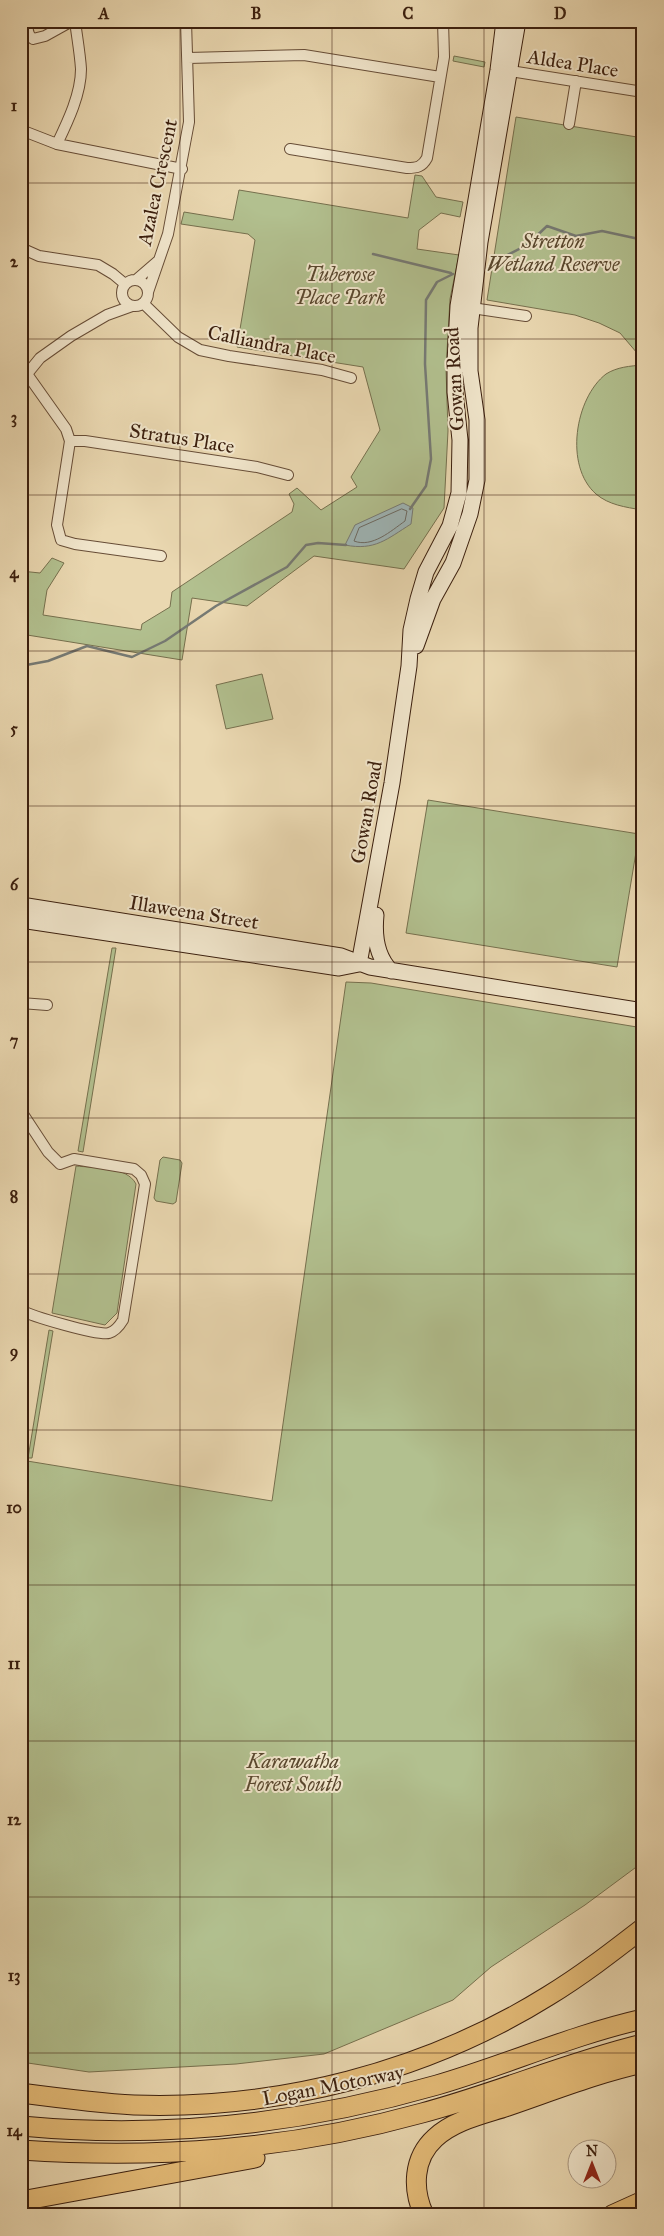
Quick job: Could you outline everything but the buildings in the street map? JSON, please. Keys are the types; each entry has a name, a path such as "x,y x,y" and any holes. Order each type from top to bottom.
{"highway":[{"path":"21,2093 108,2103 180,2105 233,2102 275,2096 348,2080 416,2060 472,2037 515,2015 547,1997 603,1959 643,1928"},
{"name":"Logan Motorway","path":"21,2126 84,2131 150,2131 220,2127 311,2115 376,2102 439,2084 643,2019"},
{"path":"21,2150 88,2154 150,2154 235,2149 336,2134 422,2113 576,2062 643,2044"},
{"path":"424,2215 416,2189 416,2175 427,2148 445,2130 586,2079 643,2063"},
{"path":"21,2201 279,2154 291,2141"},
{"path":"612,2215 643,2202"}],"main road":[{"name":"Gowan Road","path":"409,666 433,599 453,563 470,514 477,480 477,420 469,342 480,242 504,70 504,21"},
{"name":"Gowan Road","path":"359,964 392,783 409,666 411,630 426,572 450,526 459,493 460,440 454,362 458,306 504,70 518,21"},
{"path":"376,874 378,905 376,935 382,958 391,971"},
{"name":"Illaweena Street","path":"21,905 126,929 339,968 359,964 391,971 643,1011"},
{"name":"Illaweena Street","path":"21,920 126,929"}],"street":[{"path":"30,21 27,30 29,36 33,39 45,36 74,21 81,69 80,80 73,107 57,144"},
{"name":"Azalea Crescent","path":"148,292 168,234 182,169 189,122 186,21"},
{"path":"290,149 417,168 424,164 427,158 444,57 443,21"},
{"path":"188,58 304,55 440,77"},
{"name":"Aldea Place","path":"504,70 643,92"},
{"path":"570,124 576,81"},
{"path":"21,130 57,144 182,169"},
{"path":"21,248 39,256 98,266 113,274 125,284"},
{"name":"Azalea Crescent","path":"136,280 158,260"},
{"path":"125,284 136,280 145,286 148,292 143,303 106,315 40,358 24,374 66,429 70,441 57,525 61,540 75,544 161,556"},
{"path":"106,315 122,295 125,284"},
{"path":"122,295 125,302 132,306"},
{"name":"Calliandra Place","path":"143,303 178,337 200,350 322,370 351,378"},
{"path":"472,308 526,316"},
{"name":"Stratus Place","path":"70,441 85,441 257,467 288,475"},
{"path":"21,1003 48,1004"},
{"path":"21,1111 48,1152 60,1164 74,1159 134,1169 141,1175 145,1184 123,1320 118,1328 108,1334 74,1328 21,1310"}],"green space":[{"path":"454,56 485,62 484,67 453,61"},
{"name":"Stretton Wetland Reserve","path":"516,117 643,138 643,360 620,333 599,323 575,315 487,300"},
{"name":"Tuberose Place Park","path":"415,175 422,176 436,197 463,202 460,217 441,213 419,230 417,249 459,255 450,299 446,369 448,431 444,508 404,569 314,556 247,606 192,598 182,660 21,634 21,571 40,573 52,558 64,563 47,590 43,615 141,630 142,624 170,607 172,592 292,512 294,504 289,494 297,488 321,510 357,487 351,477 380,430 363,367 237,347 255,240 248,234 181,224 184,212 233,220 239,190 408,218"},
{"path":"643,365 642,510 623,507 601,498 586,482 580,467 577,450 577,432 587,399 595,385 606,374 615,370 628,366"},
{"path":"262,674 273,719 226,729 216,685"},
{"path":"428,800 639,834 617,967 406,933"},
{"path":"112,948 116,948 83,1152 78,1151"},
{"name":"Karawatha Forest South","path":"346,982 371,983 643,1028 643,1862 585,1905 491,1967 453,2000 324,2054 236,2064 89,2072 21,2062 21,1460 272,1501"},
{"path":"163,1157 180,1160 182,1163 176,1202 173,1204 156,1201 154,1198 160,1160"},
{"path":"76,1166 118,1171 132,1178 136,1184 117,1313 105,1325 52,1313"},
{"path":"49,1330 53,1331 32,1458 28,1458"}],"water":[{"path":"403,503 413,508 411,524 387,539 373,545 345,545 355,525"}],"waterway":[{"path":"490,264 527,245 547,226 576,236 602,231 639,239 643,238"},
{"path":"373,254 451,273"},
{"path":"410,509 426,486 431,459 425,364 426,300 437,282 453,274"},
{"path":"21,666 48,661 87,646 132,657 165,641 216,606 287,567 306,545 318,543 346,545"}]}
